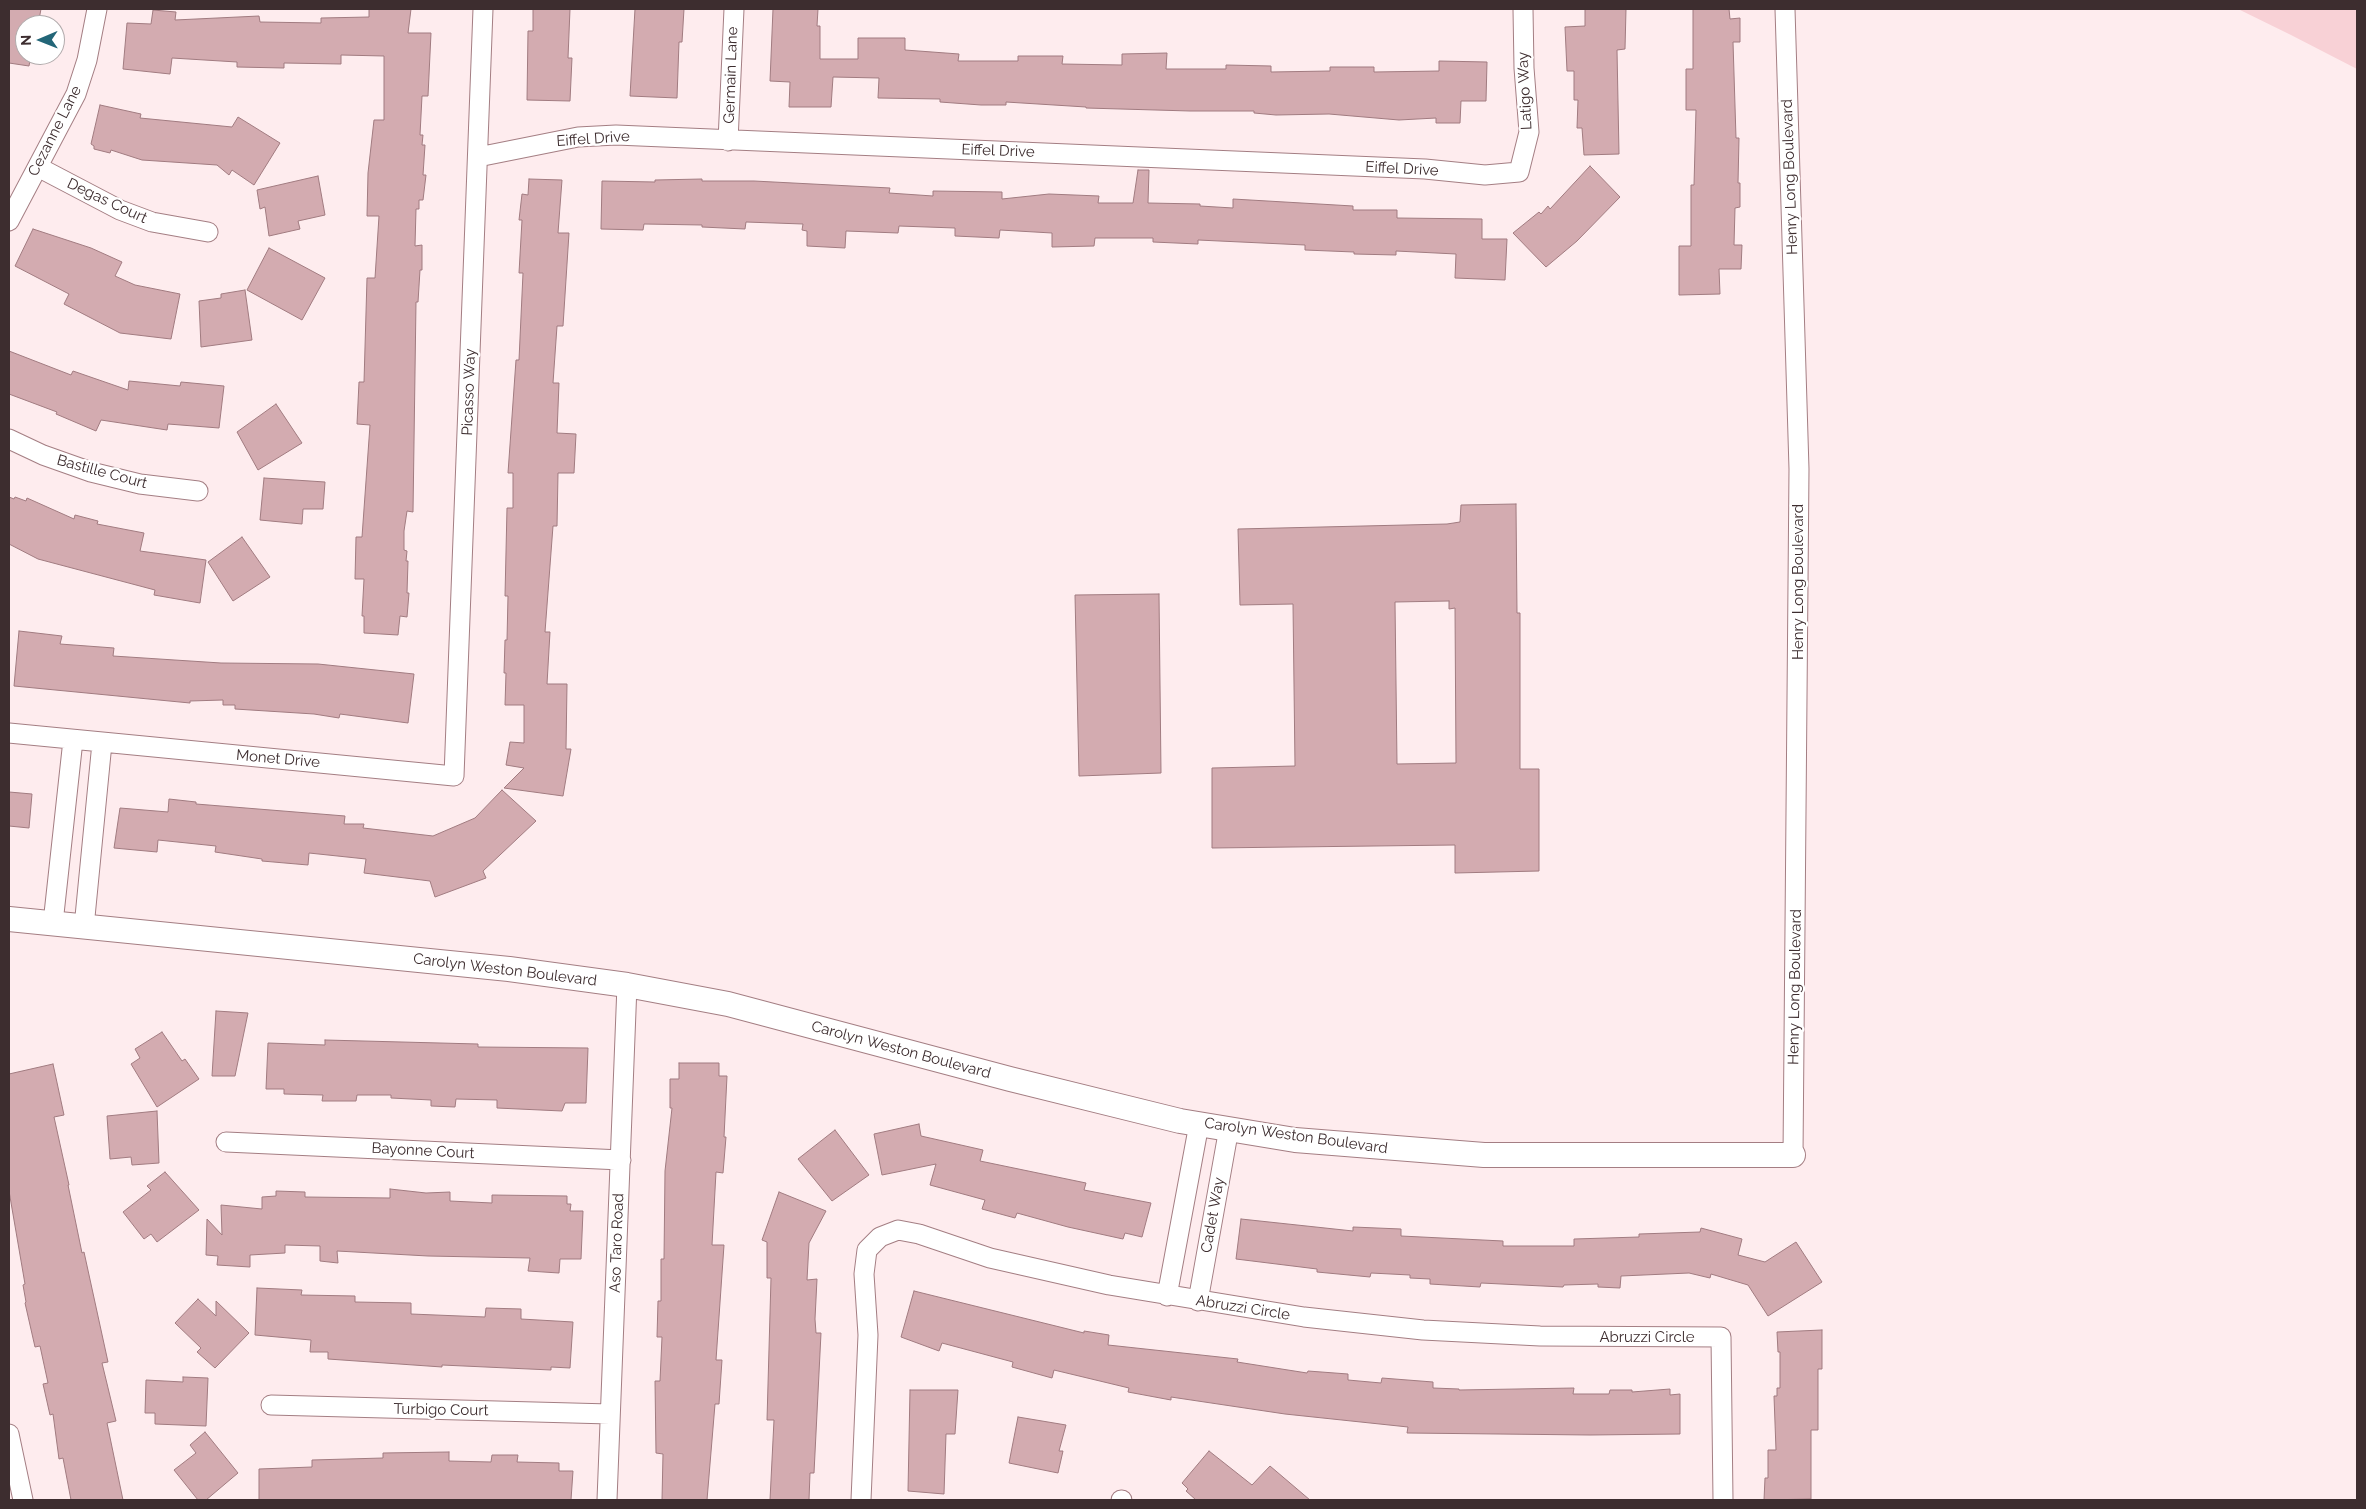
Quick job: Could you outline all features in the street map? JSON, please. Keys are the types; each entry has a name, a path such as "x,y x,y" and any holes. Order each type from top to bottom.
{"street":[{"name":"Cezanne Lane","path":"9,221 76,94 87,60 97,9"},
{"name":"Picasso Way","path":"454,776 483,9"},
{"name":"Germain Lane","path":"728,141 734,9"},
{"name":"Latigo Way","path":"1519,172 1529,132 1524,68 1523,9"},
{"name":"Henry Long Boulevard","path":"1785,9 1799,469 1793,1154"},
{"name":"Eiffel Drive","path":"478,157 578,137 607,136 1426,169 1485,175 1519,172"},
{"name":"Degas Court","path":"38,167 120,210 152,222 208,232"},
{"name":"Bastille Court","path":"9,439 43,455 91,472 140,484 198,491"},
{"name":"Monet Drive","path":"9,733 454,776"},
{"path":"53,923 72,740"},
{"path":"84,927 102,743"},
{"name":"Carolyn Weston Boulevard","path":"9,919 509,969 627,985 728,1004 1010,1079 1199,1124 1295,1140 1484,1155 1793,1154"},
{"name":"Aso Taro Road","path":"607,1500 627,985"},
{"name":"Cadet Way","path":"1168,1296 1199,1124"},
{"name":"Cadet Way","path":"1198,1301 1228,1128"},
{"name":"Bayonne Court","path":"226,1142 621,1160"},
{"name":"Abruzzi Circle","path":"861,1500 868,1335 864,1274 867,1250 880,1237 898,1230 919,1234 990,1258 1109,1285 1304,1317 1423,1330 1540,1336 1721,1337 1723,1500"},
{"name":"Turbigo Court","path":"271,1405 610,1414"},
{"path":"9,1434 23,1500"}],"shaded area":[{"path":"2238,9 2357,9 2357,69 2291,35"}],"building":[{"path":"9,9 41,9 40,15 15,15 15,64 9,63"},
{"path":"369,9 411,9 408,33 431,33 428,96 422,96 420,135 423,135 422,145 425,145 423,175 426,175 423,200 419,200 419,209 416,209 415,246 422,245 422,270 420,270 418,302 416,302 413,512 407,511 404,531 404,550 407,551 406,561 408,561 407,593 409,593 407,617 400,616 398,635 364,633 364,616 362,616 364,579 355,579 356,537 362,537 370,425 357,424 359,382 364,382 367,278 375,278 379,216 367,216 368,173 374,120 384,120 384,56 341,55 341,64 284,63 284,68 237,67 237,62 172,58 170,74 123,69 127,23 151,24 153,10 176,12 175,20 259,16 260,22 321,23 321,18 369,17"},
{"path":"533,9 570,9 568,58 572,58 570,101 527,100 528,31 533,31"},
{"path":"635,9 684,9 682,42 679,42 677,98 630,96"},
{"path":"773,9 818,9 817,26 820,26 820,59 858,59 858,38 905,38 905,50 959,54 958,61 1018,61 1018,56 1063,56 1062,64 1122,65 1122,54 1167,53 1166,69 1226,69 1226,65 1271,66 1271,72 1330,71 1330,67 1374,67 1374,72 1439,71 1439,61 1487,62 1486,101 1461,101 1460,123 1436,123 1436,118 1399,120 1329,114 1276,115 1254,113 1254,111 1086,108 1006,102 1006,105 981,105 940,102 940,99 878,98 879,78 833,77 831,107 789,107 790,82 770,81"},
{"path":"1585,9 1626,9 1625,49 1617,50 1619,154 1584,155 1582,128 1577,128 1578,100 1574,100 1574,71 1567,71 1565,27 1585,26"},
{"path":"1693,9 1729,9 1730,19 1740,18 1740,42 1733,42 1736,138 1739,138 1738,183 1740,183 1740,207 1735,208 1734,245 1742,245 1741,269 1719,269 1720,294 1679,295 1679,246 1691,246 1691,185 1694,185 1696,110 1686,110 1686,69 1693,69"},
{"path":"100,105 141,114 140,118 232,127 238,117 280,143 254,185 232,170 229,175 217,165 142,160 111,150 110,153 94,149 94,146 91,144"},
{"path":"1590,166 1620,197 1577,241 1546,267 1513,233 1539,212 1541,214 1548,206 1550,209"},
{"path":"1138,170 1149,170 1148,203 1200,204 1200,206 1233,208 1233,199 1353,206 1353,210 1397,210 1397,218 1482,219 1482,239 1507,239 1505,280 1455,278 1456,254 1396,251 1396,255 1354,254 1354,252 1305,250 1305,245 1198,240 1198,244 1153,242 1153,238 1095,238 1094,246 1052,247 1052,233 1000,230 999,238 955,236 955,228 899,226 898,233 846,231 845,248 807,246 807,231 802,230 803,224 746,222 745,229 702,227 702,225 644,224 643,230 601,229 602,181 655,182 655,180 702,179 702,181 754,181 890,188 889,193 933,196 933,191 1002,192 1002,199 1049,194 1099,196 1098,203 1133,203"},
{"path":"318,176 325,215 298,221 300,229 269,236 265,207 260,209 257,190"},
{"path":"529,179 562,180 558,233 569,233 563,326 557,326 553,383 559,383 557,433 576,434 574,473 558,473 557,526 553,526 545,632 550,632 547,684 567,684 566,749 571,749 563,796 504,788 524,768 506,765 510,742 524,743 524,705 505,705 506,673 504,673 508,596 505,596 507,508 513,508 513,473 508,473 516,360 519,360 523,273 519,273 522,220 519,220 522,194 528,195"},
{"path":"33,229 91,248 122,262 115,276 135,285 180,294 171,339 120,333 64,304 69,294 15,266"},
{"path":"269,248 325,278 302,320 247,290"},
{"path":"245,290 252,340 201,347 199,301 221,298 221,294"},
{"path":"9,351 71,375 73,371 128,390 129,381 180,386 181,382 224,386 219,428 168,424 167,430 101,420 96,431 56,414 57,412 9,394"},
{"path":"276,404 302,443 258,470 237,432"},
{"path":"264,478 325,482 323,509 303,509 302,524 260,520"},
{"path":"9,497 26,501 27,498 74,519 75,515 98,521 97,524 144,533 140,551 206,560 200,603 154,595 155,590 38,559 9,544"},
{"path":"1516,504 1517,613 1520,613 1520,769 1539,769 1539,871 1455,873 1455,845 1212,848 1212,768 1295,766 1293,604 1240,605 1238,529 1447,524 1460,522 1461,505","holes":["1449,601 1449,609 1455,608 1456,763 1397,764 1395,602"]},
{"path":"242,537 270,577 233,601 208,562"},
{"path":"1159,594 1161,773 1079,776 1075,595"},
{"path":"19,631 62,636 60,644 114,648 113,656 221,663 318,664 414,674 408,723 340,714 339,718 314,714 235,709 235,705 223,705 223,700 190,701 190,703 14,686"},
{"path":"502,790 536,821 483,871 486,878 435,897 430,881 364,873 366,859 309,853 308,865 262,861 262,859 215,852 216,846 158,840 157,852 114,848 120,808 168,812 169,799 196,802 196,804 345,816 344,824 364,824 363,828 433,836 475,818"},
{"path":"9,792 32,794 29,828 9,826"},
{"path":"216,1011 248,1013 235,1076 212,1076"},
{"path":"162,1032 182,1061 185,1059 199,1079 157,1107 131,1064 140,1058 135,1049"},
{"path":"325,1040 478,1044 478,1047 588,1048 586,1103 565,1103 562,1111 497,1108 497,1100 456,1099 455,1107 431,1106 431,1100 391,1098 391,1095 357,1095 356,1101 322,1101 323,1095 284,1094 284,1089 266,1089 268,1043 325,1045"},
{"path":"679,1063 719,1063 719,1076 727,1076 724,1137 726,1137 723,1173 716,1172 712,1245 724,1245 716,1360 722,1360 719,1404 715,1404 707,1500 662,1500 663,1454 656,1453 655,1381 660,1381 662,1337 657,1337 658,1301 661,1301 661,1259 664,1259 665,1171 672,1108 670,1108 670,1079 679,1079"},
{"path":"53,1064 64,1115 54,1117 82,1253 84,1252 108,1362 102,1363 116,1421 107,1423 123,1500 71,1500 63,1458 59,1459 53,1414 50,1415 43,1384 48,1383 40,1346 35,1347 25,1303 23,1285 25,1284 9,1191 9,1074"},
{"path":"157,1111 159,1163 132,1165 131,1157 110,1159 107,1116"},
{"path":"919,1124 921,1136 983,1150 980,1161 1086,1183 1084,1190 1151,1203 1142,1237 1125,1233 1123,1239 1017,1213 1015,1218 982,1209 985,1200 930,1185 936,1164 882,1175 874,1134"},
{"path":"835,1130 869,1175 832,1201 798,1159"},
{"path":"165,1172 199,1210 157,1242 151,1234 144,1239 123,1212 151,1190 147,1186"},
{"path":"390,1189 426,1193 450,1192 450,1201 492,1203 492,1195 567,1196 567,1204 571,1204 570,1211 583,1211 581,1259 560,1259 559,1273 528,1271 530,1258 428,1256 337,1251 338,1263 320,1261 320,1246 285,1245 285,1253 250,1255 250,1267 217,1265 218,1256 206,1255 207,1219 222,1235 221,1205 262,1209 262,1197 276,1196 276,1191 305,1192 305,1197 390,1198"},
{"path":"779,1192 826,1211 809,1243 807,1280 817,1279 816,1333 821,1333 814,1473 810,1473 809,1500 770,1500 774,1420 767,1420 771,1278 767,1278 767,1242 762,1240"},
{"path":"1241,1219 1353,1231 1353,1227 1401,1229 1401,1236 1503,1241 1503,1246 1574,1246 1574,1239 1639,1237 1639,1234 1700,1232 1701,1228 1742,1239 1738,1255 1765,1262 1796,1242 1822,1282 1768,1316 1748,1285 1711,1274 1710,1278 1689,1273 1621,1276 1620,1288 1598,1287 1598,1284 1564,1285 1563,1287 1481,1283 1480,1287 1430,1284 1430,1279 1410,1278 1410,1275 1371,1273 1370,1277 1317,1272 1317,1269 1236,1259"},
{"path":"257,1288 302,1290 301,1295 355,1296 355,1302 411,1303 411,1314 485,1317 486,1308 521,1309 521,1319 573,1322 570,1368 551,1367 551,1370 442,1365 442,1367 328,1359 328,1352 310,1352 311,1340 255,1335"},
{"path":"914,1291 1084,1333 1084,1331 1109,1335 1108,1345 1238,1359 1237,1362 1307,1373 1308,1371 1348,1374 1348,1380 1381,1383 1382,1378 1433,1382 1433,1388 1459,1390 1574,1388 1573,1394 1609,1394 1610,1390 1632,1390 1632,1392 1670,1389 1670,1395 1680,1394 1680,1434 1407,1433 1408,1427 1285,1414 1171,1397 1171,1400 1128,1392 1129,1388 1054,1370 1052,1378 1012,1367 1013,1362 942,1343 939,1351 901,1337"},
{"path":"198,1299 216,1316 216,1301 249,1333 215,1368 197,1352 201,1348 175,1323"},
{"path":"1822,1330 1822,1369 1818,1369 1818,1430 1811,1430 1811,1499 1764,1500 1765,1478 1768,1478 1768,1450 1776,1450 1774,1396 1777,1396 1777,1388 1780,1388 1780,1352 1778,1352 1777,1332"},
{"path":"183,1377 208,1378 206,1426 155,1424 155,1413 145,1413 146,1380 183,1382"},
{"path":"910,1390 958,1390 955,1434 946,1434 944,1494 908,1491"},
{"path":"1018,1417 1066,1425 1059,1451 1063,1451 1058,1473 1009,1463"},
{"path":"205,1432 238,1473 206,1500 198,1500 174,1470 196,1453 190,1445"},
{"path":"1209,1451 1252,1485 1270,1466 1310,1500 1196,1500 1186,1491 1188,1489 1182,1483"},
{"path":"449,1452 449,1461 491,1462 492,1455 518,1455 517,1462 559,1463 559,1471 573,1471 571,1500 259,1500 259,1469 312,1467 312,1460 383,1458 383,1453"}]}
